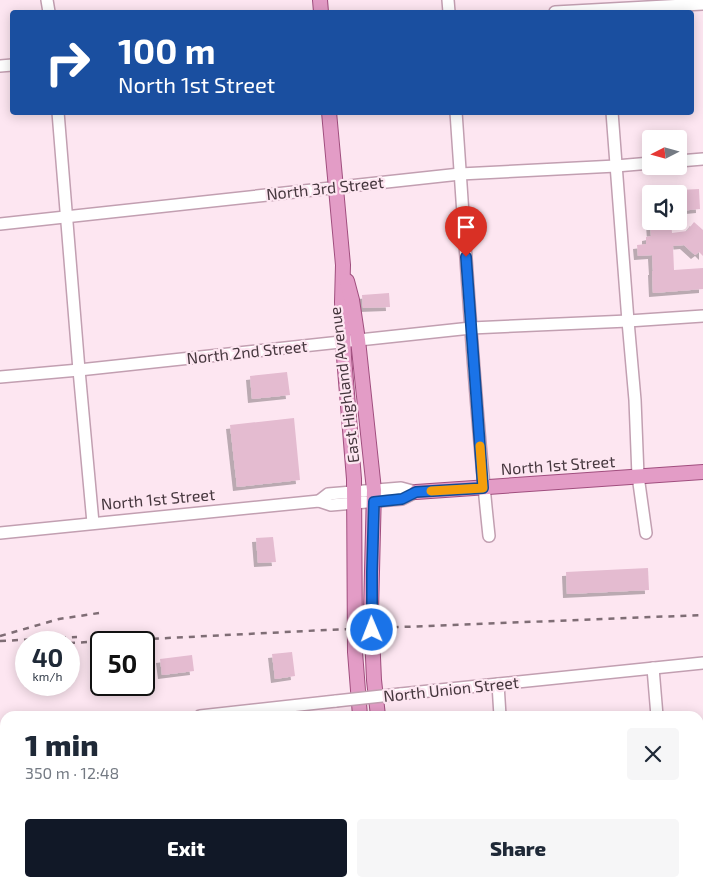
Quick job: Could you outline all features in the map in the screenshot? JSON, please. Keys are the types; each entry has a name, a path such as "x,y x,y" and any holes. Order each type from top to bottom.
{"main road":[{"name":"East Highland Avenue","path":"329,115 343,265 343,341 355,497 355,637 360,711"},
{"name":"East Highland Avenue","path":"343,265 352,300 358,340 374,496 371,612 377,711"},
{"name":"North 1st Street","path":"416,492 703,472"}],"street":[{"path":"575,10 604,7 703,4"},
{"path":"58,115 93,523"},
{"path":"456,115 470,328 488,536"},
{"path":"612,115 635,400 638,476 646,533"},
{"path":"688,160 703,159"},
{"name":"North 3rd Street","path":"0,224 460,174 642,164"},
{"name":"North 2nd Street","path":"0,377 470,328 703,316"},
{"name":"North 1st Street","path":"0,533 319,501 328,494 402,499 416,492"},
{"name":"North Union Street","path":"245,711 703,663"},
{"path":"653,668 656,711"},
{"path":"498,684 500,711"}],"building":[{"path":"699,189 700,209 687,210 687,190"},
{"path":"694,222 703,230 703,256 699,252 695,255 684,245 673,246 674,270 703,268 703,289 653,293 652,255 638,256 637,245 646,244 646,237 651,236 651,230 672,230 672,233 687,231"},
{"path":"389,293 390,307 363,308 362,295"},
{"path":"287,372 290,395 252,399 250,376"},
{"path":"294,418 300,480 237,487 230,425"},
{"path":"273,537 276,562 258,563 256,538"},
{"path":"648,568 649,590 567,594 566,572"},
{"path":"292,652 295,676 275,679 272,654"},
{"path":"192,655 194,671 162,675 160,659"}],"railway":[{"path":"0,636 59,619 99,613"},
{"path":"80,642 326,630 703,615"},
{"path":"0,641 15,640"}],"slow traffic":[{"path":"431,491 483,488 480,446"}],"route":[{"path":"372,630 374,502 402,499 416,492 483,488 466,257"}]}
